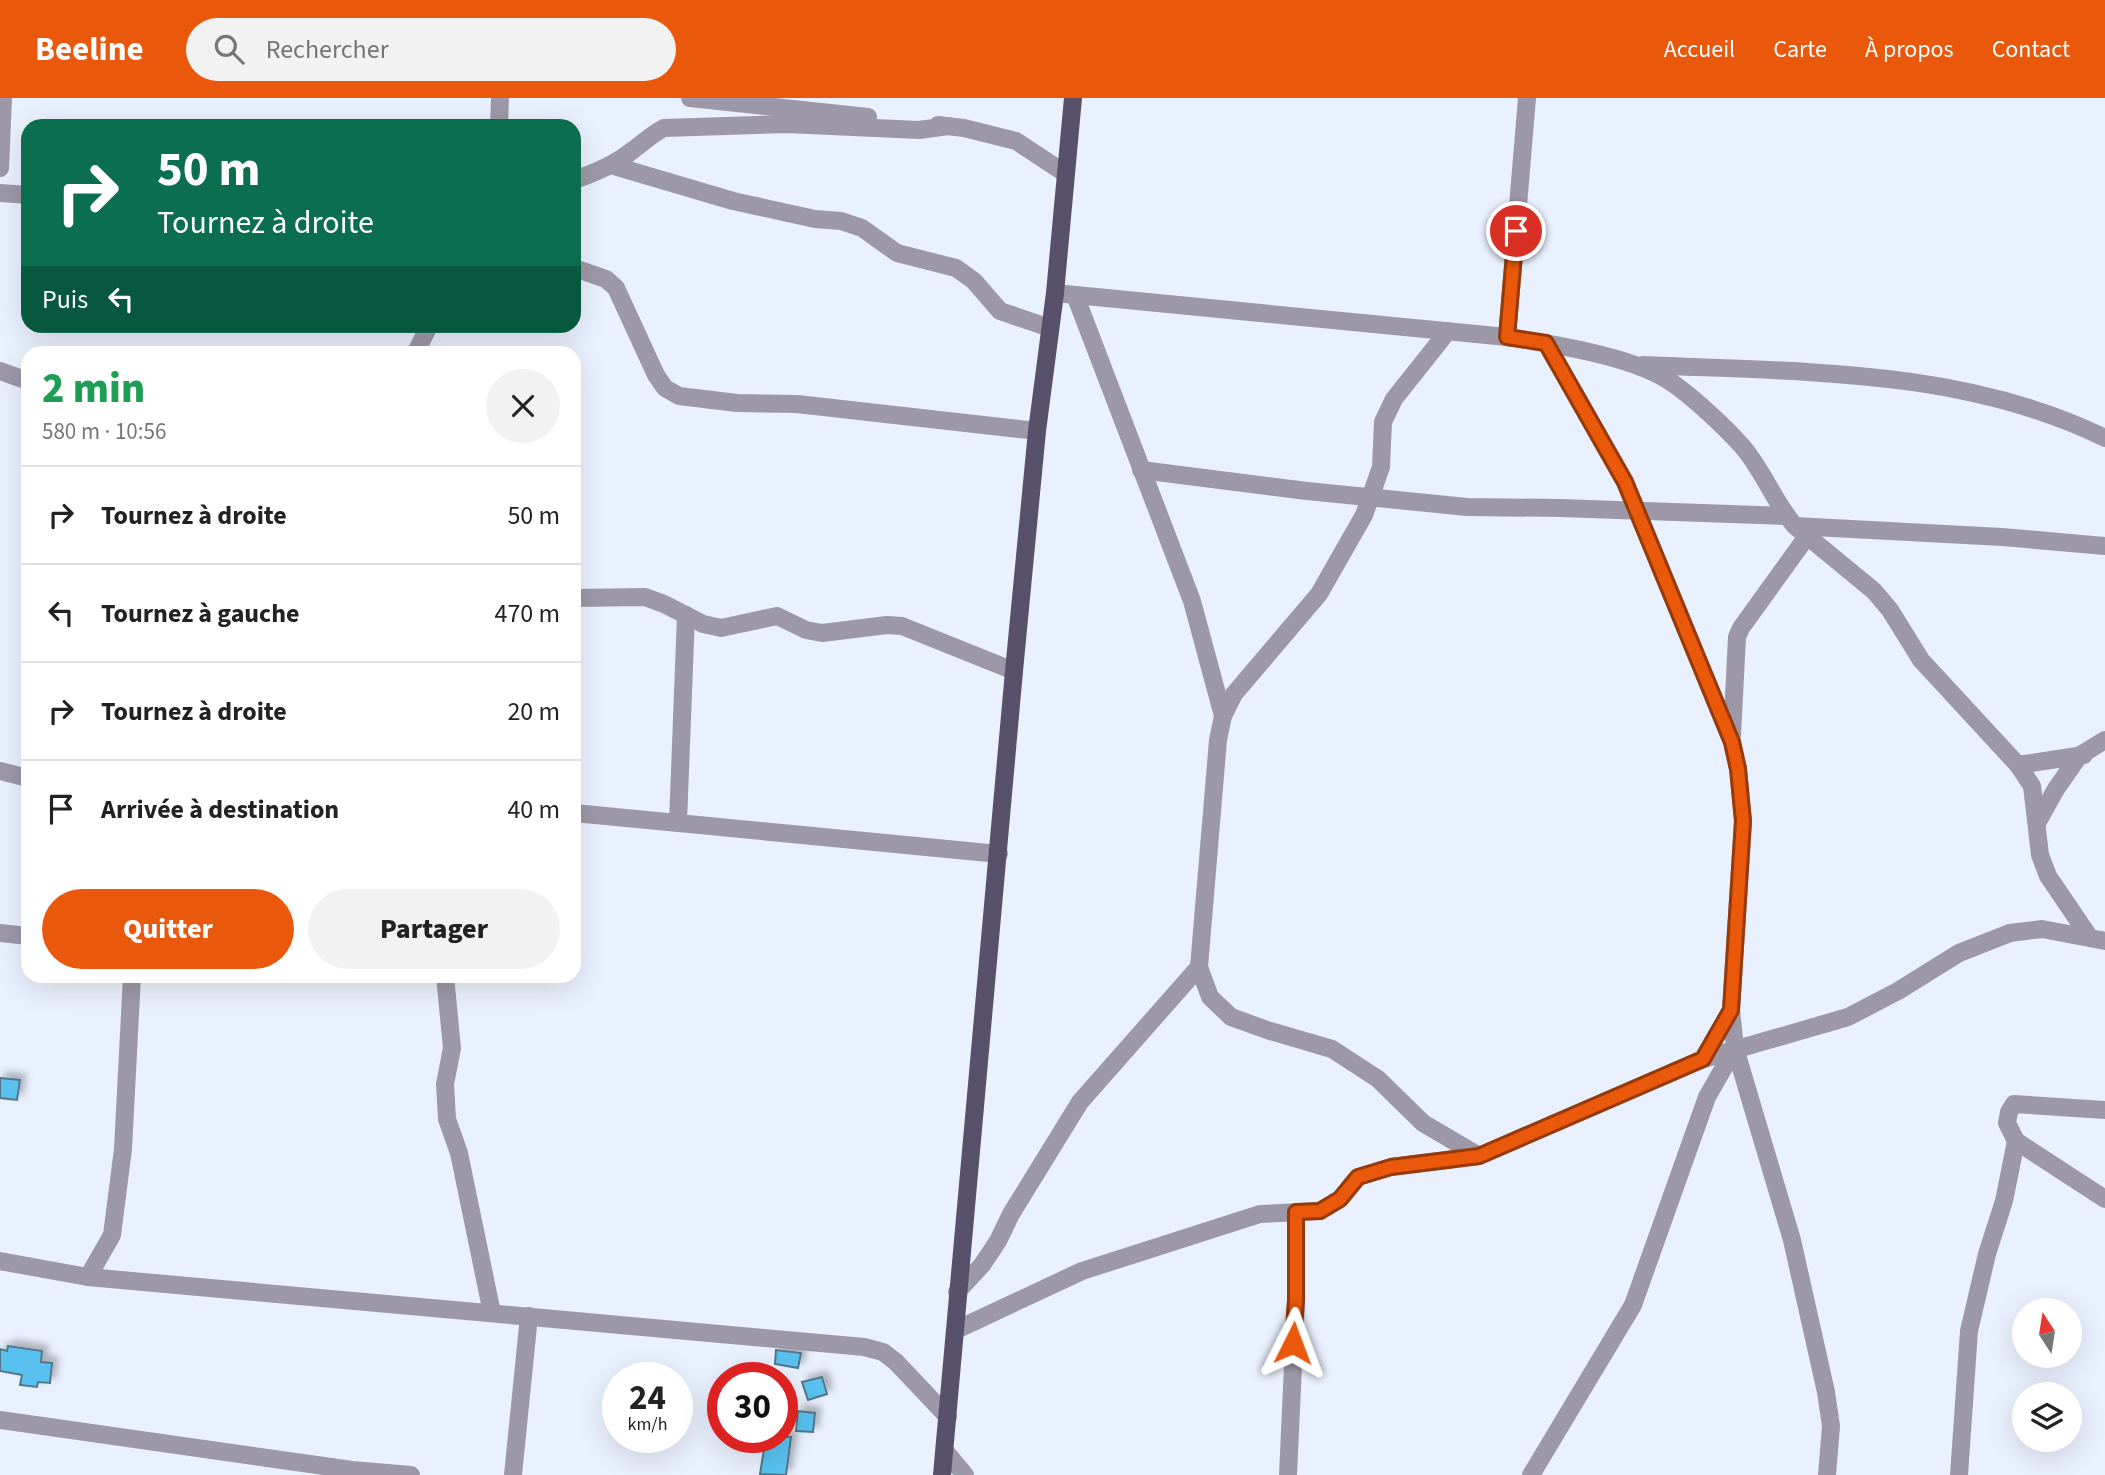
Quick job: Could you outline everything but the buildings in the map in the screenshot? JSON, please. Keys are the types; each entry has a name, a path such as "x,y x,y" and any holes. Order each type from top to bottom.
{"main road":[{"path":"942,1475 1014,671 1073,98"}],"street":[{"path":"0,168 3,98"},
{"path":"499,119 500,98"},
{"path":"690,98 948,126 1016,141 1066,174"},
{"path":"1507,337 1527,98"},
{"path":"581,177 611,165 664,128 786,124 919,130 948,126"},
{"path":"611,165 733,201 815,219 841,221 862,228 897,253 956,268 974,281 1000,311 1050,328"},
{"path":"0,193 21,194"},
{"path":"581,270 606,279 616,288 656,375 665,388 680,396 737,403 797,404 1037,431"},
{"path":"1055,293 1507,337 1546,343 1632,364 1667,380 1743,448 1797,526 1874,591 1890,610 1921,660 2018,765 2032,786 2040,855 2048,876 2097,940"},
{"path":"1074,295 1192,601 1223,716"},
{"path":"1448,331 1394,399 1383,422 1381,467 1364,515 1319,594 1234,694 1223,716 1218,740 1199,967 1210,997 1231,1017 1332,1049 1378,1079 1423,1123 1479,1156"},
{"path":"1546,343 1617,466 1732,742 1738,769 1743,821 1731,1010 1735,1048 1791,1240 1826,1392 1831,1426 1827,1475"},
{"path":"1632,364 1777,371 1912,381 1954,387 2042,411 2105,438"},
{"path":"0,375 21,380"},
{"path":"1141,470 1467,507 1637,512 1797,526 2002,537 2105,546"},
{"path":"1732,742 1737,637 1797,526"},
{"path":"581,598 645,597 703,624 721,628 777,616 806,631 822,634 887,625 902,626 1014,671"},
{"path":"678,823 686,615"},
{"path":"2037,823 2079,756 2105,740"},
{"path":"2018,765 2105,754"},
{"path":"0,771 21,776"},
{"path":"581,814 999,854"},
{"path":"956,1330 1082,1271 1260,1214 1320,1211 1340,1199 1358,1177 1391,1167 1479,1156 1703,1059 1848,1017 1898,991 1959,953 2010,933 2042,929 2097,940"},
{"path":"0,933 21,935"},
{"path":"957,1292 982,1265 998,1241 1080,1101 1199,967"},
{"path":"88,1278 112,1235 123,1149 132,983"},
{"path":"446,983 452,1048 445,1084 447,1119 458,1153 492,1312"},
{"path":"1703,1059 1731,1010"},
{"path":"1531,1475 1633,1305 1707,1097 1735,1048"},
{"path":"2105,1110 2014,1104 2007,1123 2016,1141 2105,1199"},
{"path":"1959,1475 1969,1331 1987,1254 2004,1201 2016,1141"},
{"path":"1288,1475 1296,1300 1296,1212"},
{"path":"0,1261 88,1278 864,1347 883,1352 896,1362 948,1418"},
{"path":"513,1475 529,1316"},
{"path":"0,1420 352,1472 411,1475"},
{"path":"945,1451 965,1475"}],"route":[{"path":"1293,1343 1296,1212 1320,1211 1340,1199 1358,1177 1391,1167 1479,1156 1703,1059 1731,1010 1743,821 1738,769 1732,742 1617,466 1546,343 1507,337 1516,231"}]}
